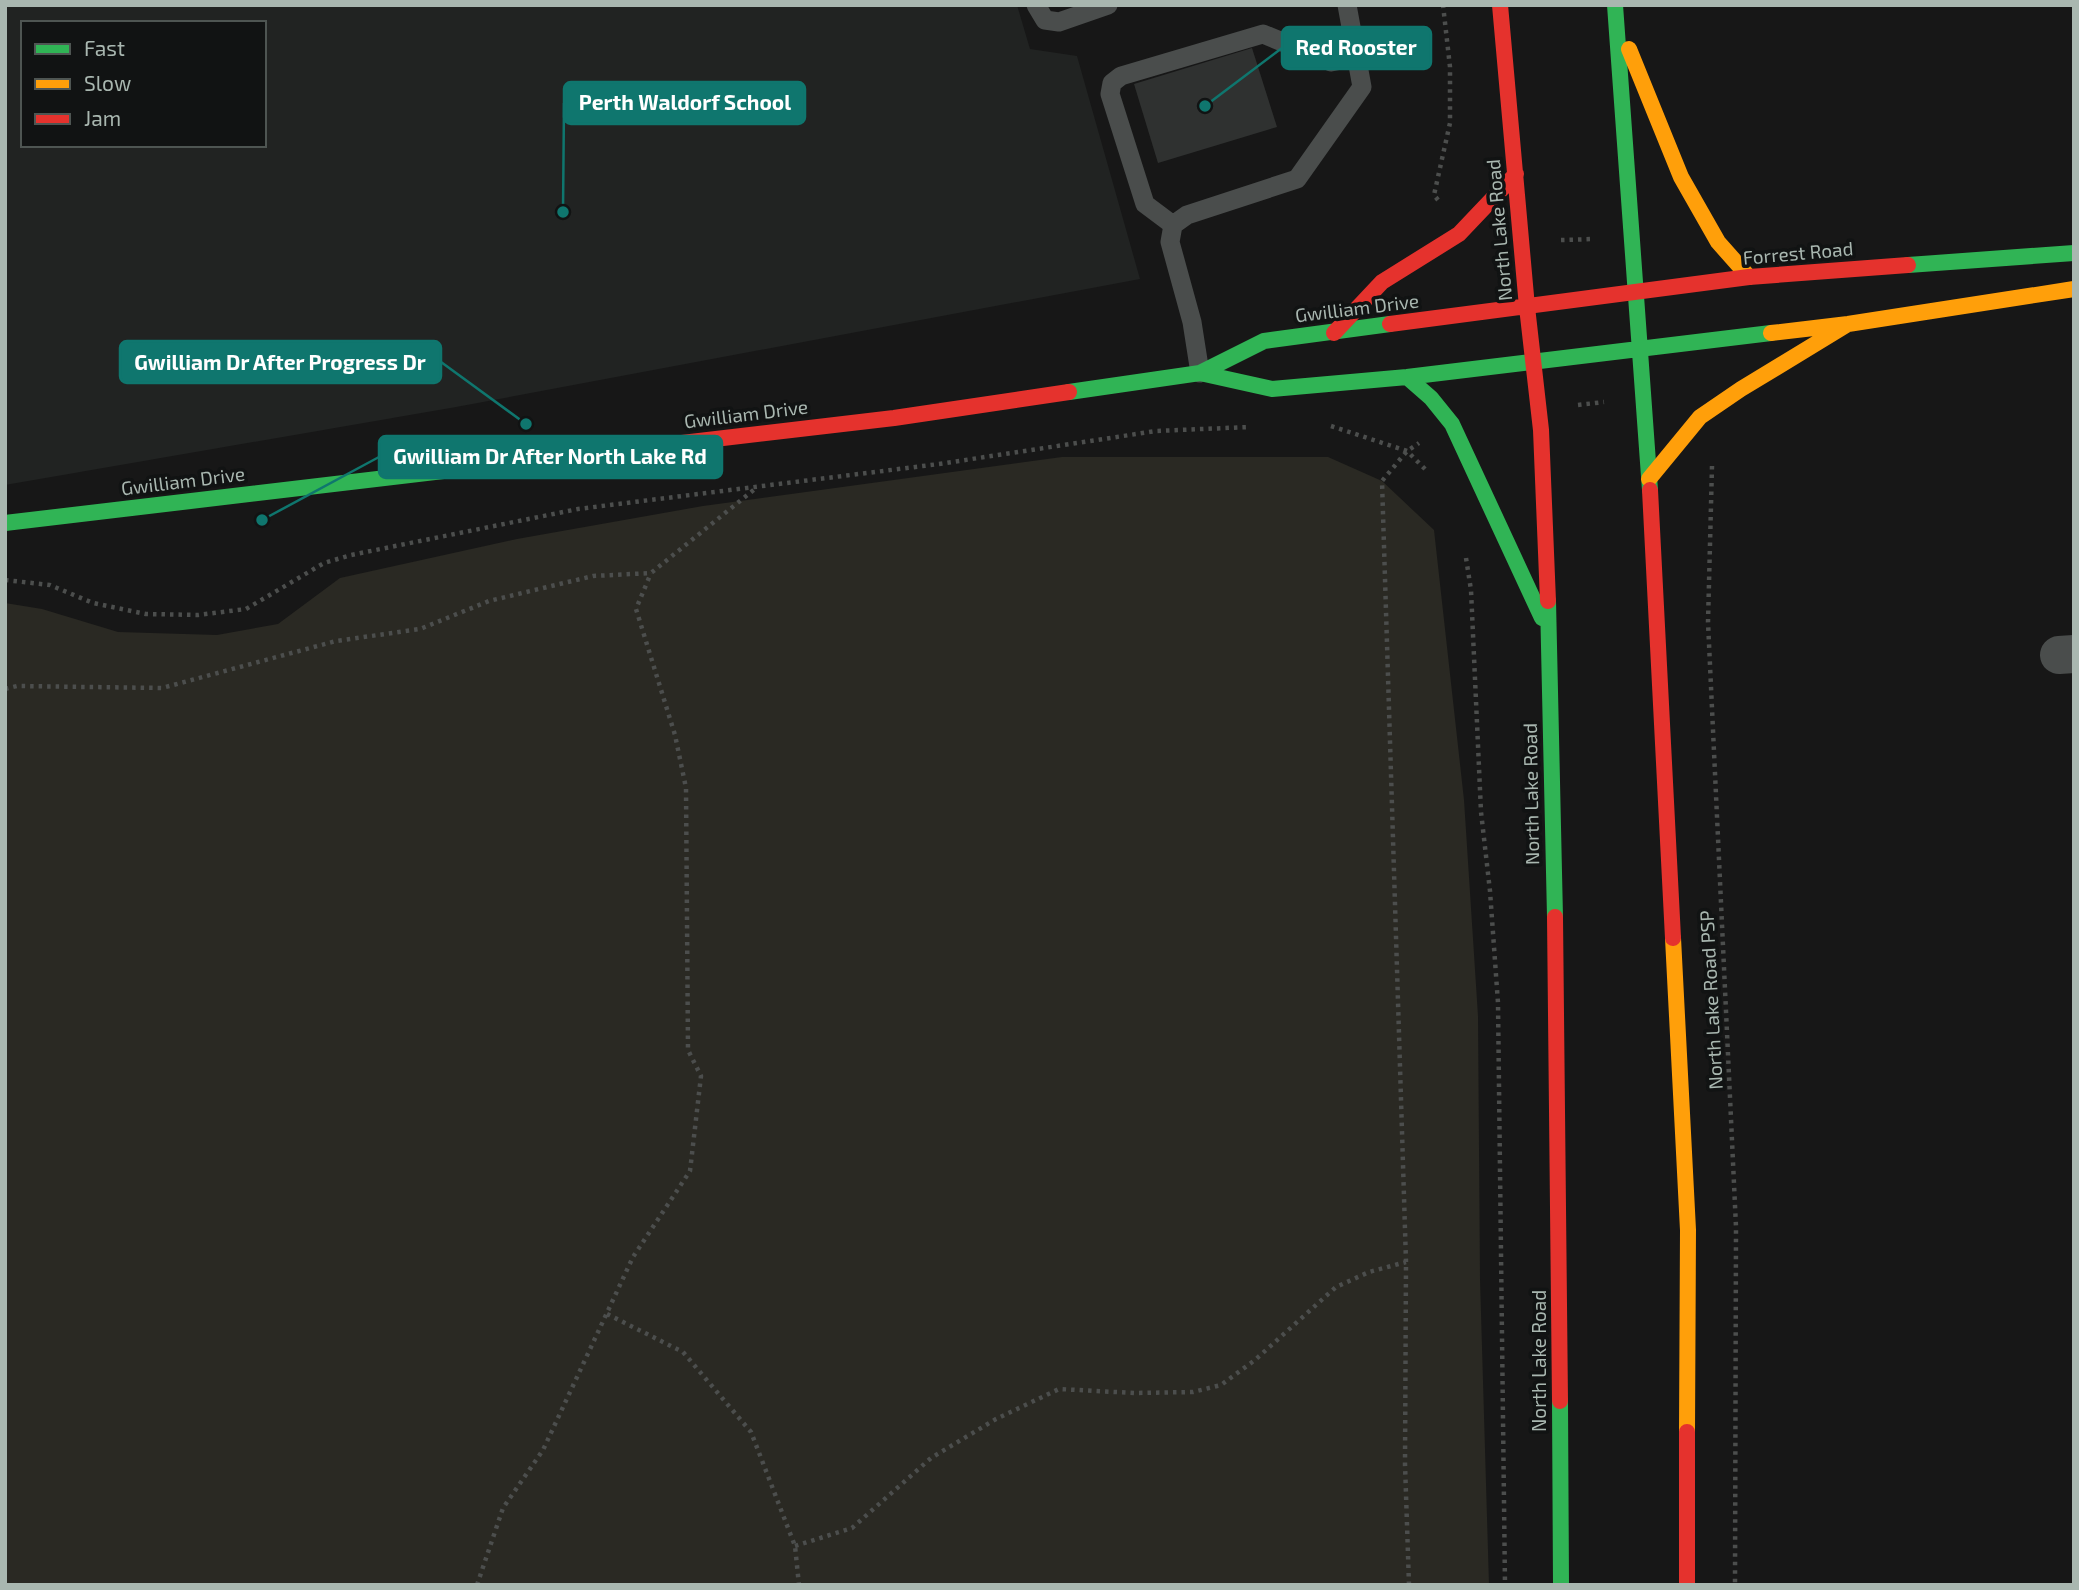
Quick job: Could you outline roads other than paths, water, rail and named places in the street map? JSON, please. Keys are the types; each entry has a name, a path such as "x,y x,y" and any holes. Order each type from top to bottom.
{"main road":[{"name":"North Lake Road","path":"1500,5 1527,307 1539,409 1549,633 1557,1010 1561,1585"},
{"path":"1616,12 1649,479 1688,1230 1687,1585"},
{"path":"1616,12 1681,177 1718,242 1749,277"},
{"path":"1334,332 1382,282 1459,234 1516,174"},
{"name":"Forrest Road","path":"1527,307 1749,277 2074,253"},
{"path":"1533,363 1848,324 2074,289"},
{"name":"Gwilliam Drive","path":"5,523 881,419 1200,373 1264,341 1527,307"},
{"path":"1649,479 1700,417 1848,324"},
{"name":"Gwilliam Drive","path":"1200,373 1272,389 1533,363"},
{"path":"1407,377 1431,398 1452,424 1549,633"}],"lane":[{"path":"1036,5 1045,20 1059,22 1108,5"},
{"path":"1200,373 1192,321 1170,243 1173,225 1187,215 1297,179 1362,87 1347,5"},
{"path":"1173,225 1145,204 1110,94 1112,83 1121,76 1263,34 1331,62 1357,57"}],"place":[{"name":"Red Rooster","path":"1205,106"},
{"name":"Perth Waldorf School","path":"563,212"},
{"name":"Gwilliam Dr After Progress Dr","path":"526,424"},
{"name":"Gwilliam Dr After North Lake Rd","path":"262,520"}]}
